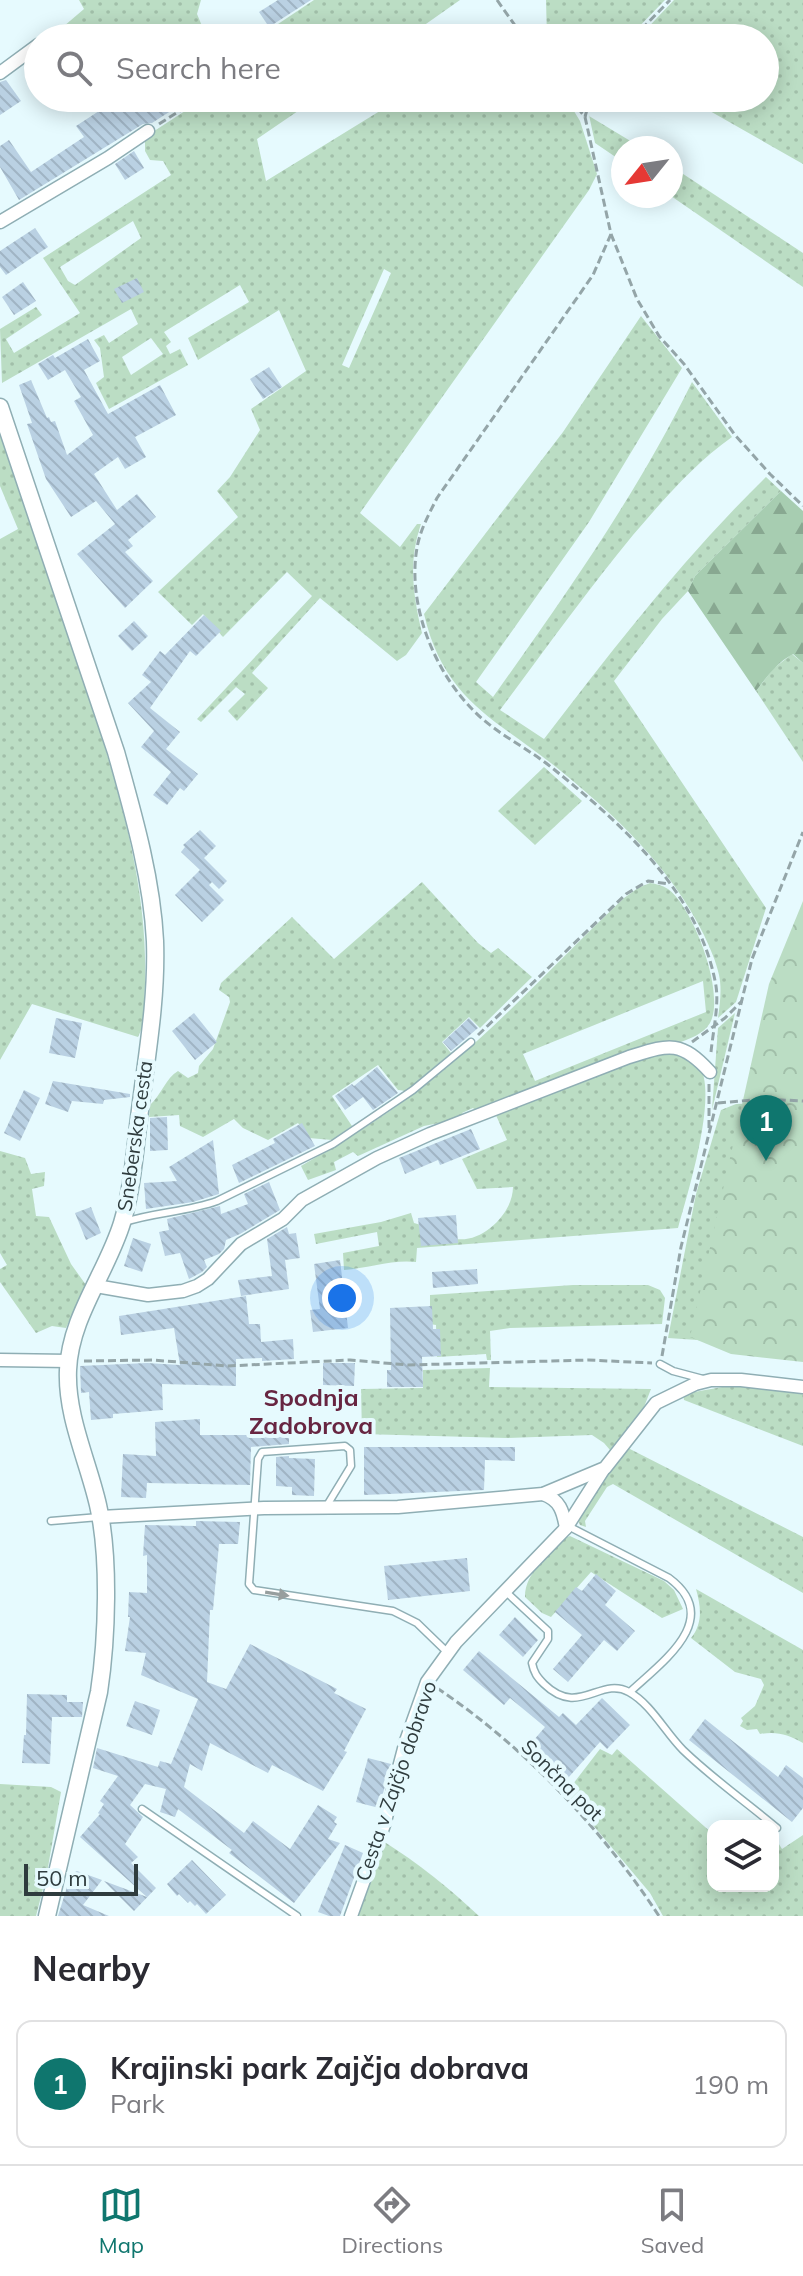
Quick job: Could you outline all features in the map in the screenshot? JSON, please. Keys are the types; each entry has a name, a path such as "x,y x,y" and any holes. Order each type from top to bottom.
{"street":[{"path":"0,73 24,55"},
{"path":"0,222 148,131"},
{"name":"Sneberska cesta","path":"0,407 131,804 151,907 155,964 152,1016 132,1177 122,1223 77,1329 69,1361 69,1394 73,1414 101,1517 105,1560 102,1673 47,1916"},
{"path":"96,1286 148,1295 197,1286 208,1279 241,1244 283,1219 302,1200 377,1158 430,1134 629,1057 657,1048 678,1048 686,1050 710,1072"},
{"path":"0,1360 69,1361"},
{"name":"Cesta v Zajčjo dobravo","path":"351,1916 384,1825 406,1741 427,1682 448,1653 567,1527 605,1468 656,1403 680,1390 711,1380 765,1381 803,1387"},
{"name":"Cesta v Zajčjo dobravo","path":"101,1517 454,1503 543,1494 605,1468"},
{"path":"543,1494 558,1503 567,1527"}],"lane":[{"path":"122,1223 150,1214 198,1208 217,1201 333,1144 413,1090 471,1042"},
{"path":"660,1364 687,1375 711,1380"},
{"path":"325,1509 351,1466 350,1450 345,1446 262,1452 258,1459 249,1584 254,1590 393,1611 417,1623 448,1653"},
{"path":"51,1521 101,1517"},
{"path":"567,1527 669,1578 680,1586 690,1601 693,1613 687,1632 670,1654 630,1692"},
{"path":"505,1591 548,1631 548,1639 532,1663 534,1672 555,1694 568,1699 605,1690 630,1692 684,1750 767,1820"},
{"path":"142,1809 297,1916"}],"path":[{"path":"497,0 514,24"},
{"path":"647,24 670,0"},
{"path":"148,131 178,112"},
{"path":"581,112 585,117 611,234 637,299 659,336 684,364 735,435 803,506"},
{"path":"585,117 586,112"},
{"path":"611,234 593,275 437,498 424,523 414,570 426,634 444,673 470,708 551,767 637,843 685,907 712,965 717,990 707,1111 709,1130"},
{"path":"69,1361 153,1360 227,1366 350,1360 408,1365 588,1360 660,1364 681,1247 752,959 803,832"},
{"path":"471,1042 626,894 648,881 669,884"},
{"path":"678,1048 714,1026 744,999"},
{"path":"718,1103 763,1099 803,1101"},
{"name":"Sončna pot","path":"427,1682 471,1711 540,1770 634,1877 659,1916"}],"green space":[{"path":"79,0 201,0 197,14 201,24 66,24 84,9"},
{"path":"314,0 460,0 426,24 278,24"},
{"path":"546,0 665,0 642,24 547,24"},
{"path":"674,0 803,0 803,164 712,112 779,112 779,24 651,24"},
{"path":"183,112 297,112 257,139 266,181 378,112 575,112 597,174 589,190 360,513 400,547 417,524 421,524 414,552 413,578 422,633 406,655 397,661 320,598 252,673 268,688 237,721 228,711 245,694 236,687 201,722 197,719 312,596 287,572 223,637 203,614 192,625 158,592 238,517 217,491 230,477 260,430 251,409 306,371 279,310 198,360 188,338 249,302 240,285 164,332 171,342 166,346 170,354 180,349 188,365 109,409 96,383 104,377 100,348 94,340 104,335 109,343 138,324 131,309 2,383 0,329 36,307 42,315 6,339 14,353 80,313 43,258 171,175 163,161 150,160 145,151 145,137","holes":["133,221 141,238 75,285 68,281 60,267","384,269 391,273 349,368 342,365","151,338 163,354 131,375 122,357"]},
{"path":"589,116 622,136 611,136 611,154 595,143"},
{"path":"683,174 803,253 803,287 683,204"},
{"path":"641,316 682,368 589,522 476,682 493,697 624,504 692,382 732,437 692,470 633,535 500,710 544,739 650,604 706,539 766,477 781,491 695,576 688,591 614,681 766,908 736,1002 718,1018 720,986 716,965 704,935 675,886 620,823 556,767 492,720 458,687 444,667 424,614 563,432"},
{"path":"0,431 84,679 123,814 138,881 145,983 143,1018 138,1037 32,1004 0,1060 0,539 18,529 0,486"},
{"path":"781,491 803,511 803,663 793,654 777,666 756,691 688,591 695,576"},
{"path":"792,654 803,663 803,762 756,691 773,669"},
{"path":"544,767 582,801 535,845 498,811"},
{"path":"422,882 478,943 491,953 498,948 532,977 480,1028 469,1017 442,1042 451,1053 406,1091 398,1090 378,1065 332,1096 352,1126 332,1140 309,1138 298,1123 268,1140 243,1128 234,1119 203,1137 180,1126 179,1115 149,1117 150,1105 170,1078 178,1071 188,1078 198,1073 199,1066 213,1049 230,1002 229,997 219,990 221,983 292,917 334,959"},
{"path":"650,883 668,889 678,899 696,931 714,992 714,1009 710,1023 704,1030 678,1043 477,1112 473,1108 462,1113 464,1118 424,1126 358,1156 353,1152 334,1162 336,1170 308,1180 301,1166 391,1110 446,1068 638,888","holes":["703,981 706,1012 535,1081 523,1054"]},
{"path":"803,901 803,1362 731,1354 690,1337 769,984"},
{"path":"735,1013 712,1110 718,1028"},
{"path":"658,1051 690,1057 698,1064 704,1077 704,1119 700,1144 678,1228 417,1248 416,1262 344,1270 343,1253 379,1246 377,1232 316,1244 314,1234 381,1222 411,1213 414,1223 451,1238 466,1239 486,1231 508,1207 513,1187 477,1189 462,1159 507,1140 495,1113"},
{"path":"770,1103 803,1347 668,1338 696,1194 721,1110 736,1104"},
{"path":"0,1151 25,1158 31,1174 45,1172 44,1186 32,1189 36,1216 49,1217 71,1264 86,1285 66,1328 52,1326 36,1333 0,1282 0,1269 7,1265 0,1253"},
{"path":"573,1285 648,1285 660,1290 665,1298 662,1324 510,1328 490,1331 491,1360 487,1360 486,1354 437,1357 436,1325 430,1324 430,1295"},
{"path":"490,1368 489,1387 651,1389 644,1407 610,1450 592,1435 507,1438 362,1434 361,1389 423,1388 423,1370"},
{"path":"739,1384 803,1393 803,1446 684,1400 683,1394"},
{"path":"626,1447 803,1537 803,1593 613,1484 607,1487 585,1521 586,1527 580,1525 577,1518"},
{"path":"570,1536 664,1581 674,1590 683,1609 662,1618 591,1572 551,1617 542,1613 525,1597 529,1579"},
{"path":"696,1589 803,1650 803,1743 782,1734 760,1734 757,1729 747,1730 740,1726 741,1718 755,1706 764,1685 761,1679 735,1672 691,1638 698,1627 700,1615"},
{"path":"600,1749 612,1755 617,1749 707,1829 707,1892 779,1892 779,1844 782,1849 803,1835 803,1916 663,1916 650,1893 566,1793"},
{"path":"0,1784 51,1787 61,1792 36,1916 0,1916"},
{"path":"383,1841 433,1876 479,1916 355,1916"}],"building":[{"path":"278,0 311,0 274,24 267,24 259,12"},
{"path":"6,80 21,101 0,115 0,82"},
{"path":"98,112 169,112 152,123 143,124 19,200 0,167 0,146 9,140 31,172 84,137 76,126"},
{"path":"134,151 144,168 125,180 115,164"},
{"path":"35,228 48,247 6,275 0,267 0,251"},
{"path":"137,278 144,292 122,303 114,289"},
{"path":"23,282 36,301 14,315 2,297"},
{"path":"88,339 100,361 84,370 108,414 160,385 176,415 135,437 146,457 125,469 118,457 94,474 117,510 137,494 156,517 128,540 133,546 125,552 153,581 125,608 77,554 115,524 96,501 71,517 46,479 27,424 32,423 19,385 31,380 47,418 55,421 67,455 93,435 74,401 81,397 65,370 48,380 38,364"},
{"path":"269,367 282,387 263,399 250,379"},
{"path":"204,615 221,631 196,656 190,651 150,708 180,732 166,749 198,774 184,791 180,788 167,805 153,795 171,772 141,747 154,731 128,703 151,682 142,675 160,651 165,655"},
{"path":"134,621 148,636 132,651 118,636"},
{"path":"200,830 216,846 204,858 227,881 219,889 212,882 209,885 224,900 202,922 175,895 200,870 181,852 185,847 183,845"},
{"path":"194,1013 217,1042 195,1060 172,1031"},
{"path":"56,1018 82,1023 75,1058 49,1053"},
{"path":"469,1018 478,1028 451,1051 443,1042"},
{"path":"377,1067 398,1093 373,1110 363,1097 345,1110 335,1096 352,1084 354,1086"},
{"path":"53,1081 130,1094 130,1097 104,1100 103,1104 72,1101 68,1112 45,1104"},
{"path":"24,1090 40,1098 20,1141 4,1133"},
{"path":"167,1117 168,1150 150,1151 150,1118"},
{"path":"302,1123 315,1146 239,1183 232,1165 275,1143 273,1139"},
{"path":"471,1129 480,1149 440,1165 438,1160 405,1174 399,1158"},
{"path":"213,1140 219,1194 193,1202 146,1209 144,1183 177,1181 169,1167"},
{"path":"269,1182 280,1210 226,1240 219,1254 204,1260 207,1267 202,1272 189,1279 180,1253 165,1256 159,1232 169,1230 167,1219 220,1206 221,1214 248,1204 244,1194"},
{"path":"91,1207 101,1233 86,1240 75,1213"},
{"path":"456,1215 458,1243 421,1246 418,1218"},
{"path":"287,1227 289,1234 296,1233 300,1258 285,1260 289,1289 241,1296 238,1280 272,1276 267,1239"},
{"path":"133,1238 151,1244 142,1272 124,1266"},
{"path":"340,1260 348,1328 313,1332 310,1310 320,1309 314,1264"},
{"path":"477,1269 478,1284 433,1288 432,1272"},
{"path":"246,1296 249,1324 260,1324 261,1342 293,1339 294,1359 236,1359 236,1386 162,1384 163,1410 113,1414 113,1418 91,1420 89,1392 81,1393 80,1366 180,1365 174,1328 121,1335 119,1316"},
{"path":"432,1306 433,1329 440,1329 441,1356 422,1357 423,1387 387,1387 387,1370 391,1370 390,1308"},
{"path":"323,1363 355,1363 354,1386 323,1385"},
{"path":"200,1419 200,1435 289,1435 289,1444 251,1447 250,1485 147,1483 146,1498 121,1497 123,1454 156,1456 155,1422"},
{"path":"364,1447 515,1447 515,1461 485,1460 484,1490 364,1495"},
{"path":"276,1457 315,1459 314,1496 292,1495 292,1487 276,1486"},
{"path":"196,1521 240,1522 238,1544 219,1544 213,1610 210,1610 207,1682 226,1689 250,1644 337,1689 334,1693 366,1709 344,1751 347,1752 323,1791 272,1765 268,1773 210,1743 202,1771 190,1764 184,1787 244,1833 253,1821 290,1849 318,1805 337,1817 334,1822 337,1824 328,1839 340,1843 294,1903 178,1809 175,1817 160,1812 166,1789 145,1784 130,1805 143,1817 125,1844 138,1857 131,1863 156,1888 134,1911 104,1881 147,1897 80,1837 100,1814 104,1804 100,1801 118,1776 93,1768 97,1748 158,1767 160,1761 171,1764 198,1699 141,1675 146,1653 125,1651 130,1617 129,1592 147,1593 147,1555 143,1556 145,1525 196,1526"},
{"path":"467,1558 470,1591 388,1600 384,1566"},
{"path":"596,1574 616,1591 605,1605 635,1631 617,1651 604,1640 568,1682 553,1669 582,1635 555,1612 576,1587 582,1591"},
{"path":"515,1617 538,1640 523,1657 499,1635"},
{"path":"479,1651 559,1717 563,1713 576,1725 602,1698 630,1725 607,1749 600,1742 568,1778 539,1752 536,1756 527,1748 545,1727 510,1698 504,1705 463,1670"},
{"path":"27,1694 67,1695 67,1702 83,1702 82,1717 52,1717 50,1764 22,1763"},
{"path":"135,1701 160,1710 152,1735 126,1726"},
{"path":"705,1719 778,1777 786,1765 803,1778 803,1808 792,1822 689,1740"},
{"path":"368,1758 391,1764 379,1808 356,1802"},
{"path":"345,1845 363,1853 340,1916 329,1916 318,1912"},
{"path":"192,1860 226,1895 206,1914 197,1904 188,1903 179,1894 177,1896 167,1884"},
{"path":"77,1871 102,1880 83,1905 109,1916 58,1916 71,1874"}],"place":[{"name":"Krajinski park Zajčja dobrava","path":"766,1161"}],"district":[{"name":"Spodnja Zadobrova","path":"311,1412"}]}
